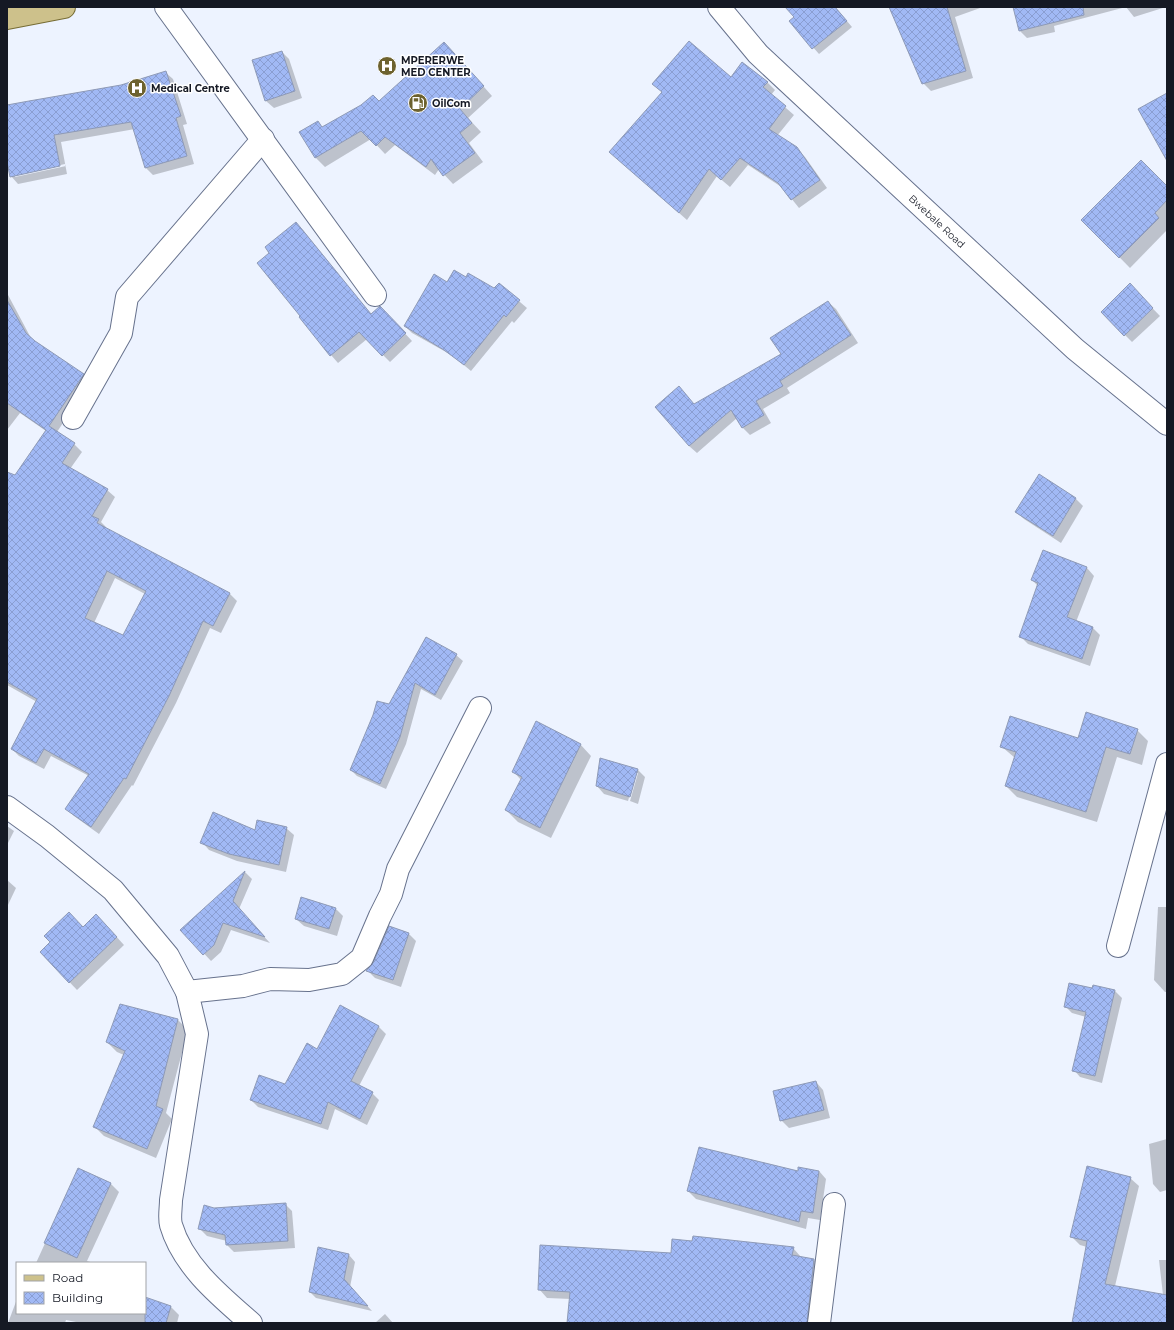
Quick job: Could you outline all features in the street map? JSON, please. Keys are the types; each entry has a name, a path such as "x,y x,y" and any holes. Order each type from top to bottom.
{"main road":[{"path":"7,18 64,7"}],"street":[{"path":"166,7 375,295"},
{"name":"Bwebale Road","path":"719,7 758,54 906,192 1075,349 1167,424"},
{"path":"73,418 121,333 127,297 263,139"},
{"path":"187,992 243,986 270,979 310,980 342,974 362,958 391,894 402,863 480,708"},
{"path":"1118,946 1167,764"},
{"path":"7,807 47,836 113,890 168,956 187,992 197,1034 171,1200 171,1223 178,1243 194,1269 228,1314 251,1323"},
{"path":"819,1323 834,1204"}],"building":[{"path":"785,7 835,7 847,21 812,49 789,21 794,17"},
{"path":"889,7 947,7 966,71 922,84"},
{"path":"1013,7 1083,7 1084,15 1019,31"},
{"path":"689,41 731,77 742,62 768,82 763,87 786,106 769,129 797,147 820,180 791,200 778,183 740,158 721,180 709,169 679,213 609,152 662,92 652,84"},
{"path":"444,42 484,86 460,109 472,123 460,133 475,153 443,176 431,159 426,167 385,137 376,146 361,131 315,158 299,132 318,121 322,127 361,105 373,95 379,101"},
{"path":"282,51 295,91 265,101 252,60"},
{"path":"166,71 181,116 176,118 187,156 145,168 131,122 54,135 60,166 10,177 7,162 7,105 121,85"},
{"path":"1167,93 1167,161 1138,109"},
{"path":"1141,160 1167,186 1167,200 1155,213 1159,218 1119,258 1081,220"},
{"path":"296,222 371,314 380,306 406,333 382,356 359,332 330,356 257,263 269,253 265,247"},
{"path":"454,270 466,277 468,273 494,288 499,283 520,300 506,317 504,315 464,365 444,350 404,326 434,274 447,282"},
{"path":"1130,283 1153,308 1124,336 1101,312"},
{"path":"7,300 26,333 35,341 84,374 49,426 75,443 62,463 108,489 92,516 99,519 97,523 230,593 213,626 203,621 169,696 126,779 124,778 91,827 65,809 89,774 44,749 36,763 11,749 37,699 7,682 7,472 15,475 46,430 7,403","holes":["107,571 146,591 123,635 85,618"]},
{"path":"828,301 851,335 780,381 783,386 756,401 764,415 742,428 731,410 689,446 655,407 679,386 694,404 781,354 770,338"},
{"path":"1039,474 1076,498 1053,536 1015,512"},
{"path":"1043,550 1087,567 1067,617 1093,627 1082,659 1019,637 1038,583 1031,580"},
{"path":"426,637 457,654 435,695 415,683 400,737 380,784 350,770 373,715 377,701 389,704"},
{"path":"1086,712 1138,729 1130,754 1106,747 1086,812 1005,786 1016,752 1000,747 1010,716 1078,738"},
{"path":"536,721 581,744 540,828 505,810 522,777 512,772"},
{"path":"600,758 638,769 630,797 596,786"},
{"path":"213,812 255,830 257,820 287,827 279,865 229,854 200,843"},
{"path":"245,871 233,901 265,937 223,923 214,945 203,955 180,930"},
{"path":"301,897 336,908 329,929 295,919"},
{"path":"69,912 83,927 96,914 117,937 69,983 40,952 50,942 44,936"},
{"path":"389,926 409,933 393,980 366,971 373,963"},
{"path":"1069,983 1092,988 1093,985 1115,990 1095,1076 1072,1071 1086,1012 1064,1007"},
{"path":"120,1004 178,1019 156,1106 163,1109 147,1149 93,1127 125,1051 106,1042"},
{"path":"340,1005 379,1026 351,1081 373,1092 360,1119 328,1102 321,1124 250,1100 259,1075 285,1084 307,1043 317,1049"},
{"path":"816,1081 824,1110 780,1121 773,1091"},
{"path":"699,1147 798,1171 798,1167 819,1171 813,1213 801,1211 799,1222 687,1191"},
{"path":"1087,1166 1131,1177 1105,1284 1167,1295 1167,1323 1072,1323 1087,1241 1070,1237"},
{"path":"78,1168 111,1183 77,1258 44,1243"},
{"path":"286,1203 288,1241 226,1245 225,1235 198,1229 204,1205 214,1208"},
{"path":"693,1236 794,1247 792,1255 814,1259 807,1323 567,1323 570,1292 538,1290 540,1245 671,1253 672,1239 692,1241"},
{"path":"318,1247 349,1254 344,1279 368,1306 309,1292"},
{"path":"146,1297 171,1306 166,1323 145,1323"}],"place":[{"name":"MPERERWE MED CENTER","path":"387,66"},
{"name":"Medical Centre","path":"137,88"},
{"name":"OilCom","path":"418,103"}]}
